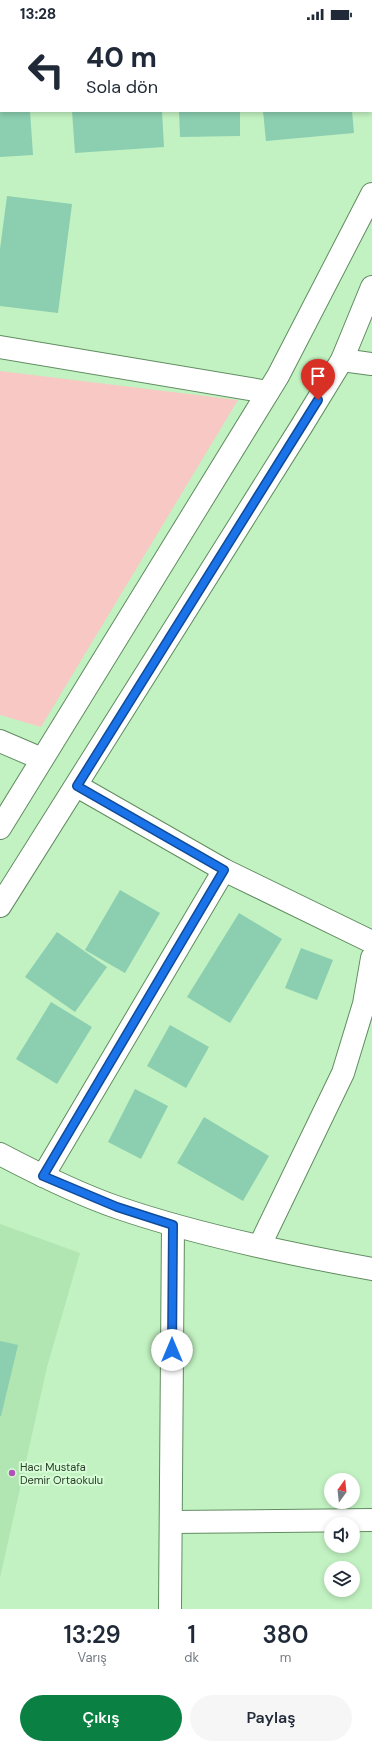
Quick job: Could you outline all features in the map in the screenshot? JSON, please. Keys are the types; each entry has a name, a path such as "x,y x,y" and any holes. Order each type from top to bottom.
{"street":[{"path":"0,828 268,392 372,194"},
{"path":"0,906 77,786 342,360 372,287"},
{"path":"0,347 268,392"},
{"path":"342,360 372,364"},
{"path":"0,741 42,759"},
{"path":"77,786 224,870 372,942"},
{"path":"43,1176 224,870"},
{"path":"260,1245 343,1073 364,1004 372,958"},
{"path":"0,1154 43,1176 117,1207 173,1225 372,1269"},
{"path":"170,1609 173,1225"},
{"path":"171,1522 372,1520"}],"shaded area":[{"path":"0,371 238,400 41,727 0,715"},
{"name":"Hacı Mustafa Demir Ortaokulu","path":"0,1224 80,1253 47,1367 0,1578"}],"building":[{"path":"0,112 30,112 33,155 0,157"},
{"path":"72,112 162,112 164,147 75,153"},
{"path":"179,112 240,112 240,136 180,137"},
{"path":"263,112 352,112 354,133 266,141"},
{"path":"7,196 72,204 58,313 0,306 0,249"},
{"path":"120,890 160,913 125,973 85,950"},
{"path":"239,913 282,939 230,1023 187,997"},
{"path":"57,932 107,967 75,1012 25,977"},
{"path":"301,948 333,960 317,1000 285,988"},
{"path":"51,1002 92,1027 57,1084 16,1059"},
{"path":"170,1025 209,1047 186,1088 147,1066"},
{"path":"135,1089 168,1106 141,1159 108,1142"},
{"path":"204,1117 269,1156 243,1201 177,1163"},
{"path":"0,1341 18,1345 1,1416 0,1416"}],"place":[{"name":"Hacı Mustafa Demir Ortaokulu","path":"12,1473"}],"route":[{"path":"172,1350 173,1225 117,1207 43,1176 224,870 77,786 318,400"}]}
